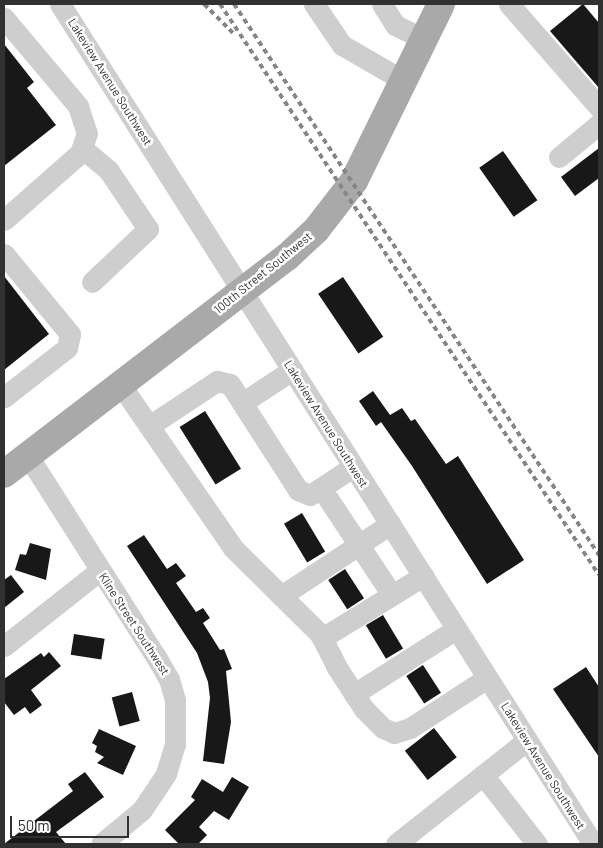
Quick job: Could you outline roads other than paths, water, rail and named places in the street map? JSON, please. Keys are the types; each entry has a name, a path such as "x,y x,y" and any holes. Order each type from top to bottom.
{"main road":[{"name":"100th Street Southwest","path":"4,474 242,292 316,230 354,181 441,4"}],"street":[{"name":"Lakeview Avenue Southwest","path":"60,4 593,844"},
{"path":"314,4 342,45 404,81"},
{"path":"382,4 395,25 424,39"},
{"path":"509,4 599,107"},
{"path":"4,18 78,106 87,133 82,148 55,179 4,220"},
{"path":"559,157 599,124"},
{"path":"82,148 109,171 148,229 92,282"},
{"path":"4,254 70,334 67,348 4,397"},
{"path":"242,403 292,370"},
{"path":"149,426 217,381 230,384 298,490 310,495 354,467"},
{"path":"120,384 233,548 322,638 354,694 382,728 394,733 410,728 487,678"},
{"name":"Kline Street Southwest","path":"28,456 169,679 175,700 177,723 171,760 156,792 142,810 101,844"},
{"path":"321,488 357,545 392,595"},
{"path":"281,596 390,524"},
{"path":"4,646 99,571"},
{"path":"322,638 423,576"},
{"path":"354,694 456,629"},
{"path":"396,844 527,740"},
{"path":"483,775 536,844"}],"railway":[{"path":"204,4 235,35"},
{"path":"220,4 599,575"},
{"path":"234,4 599,555"}]}
